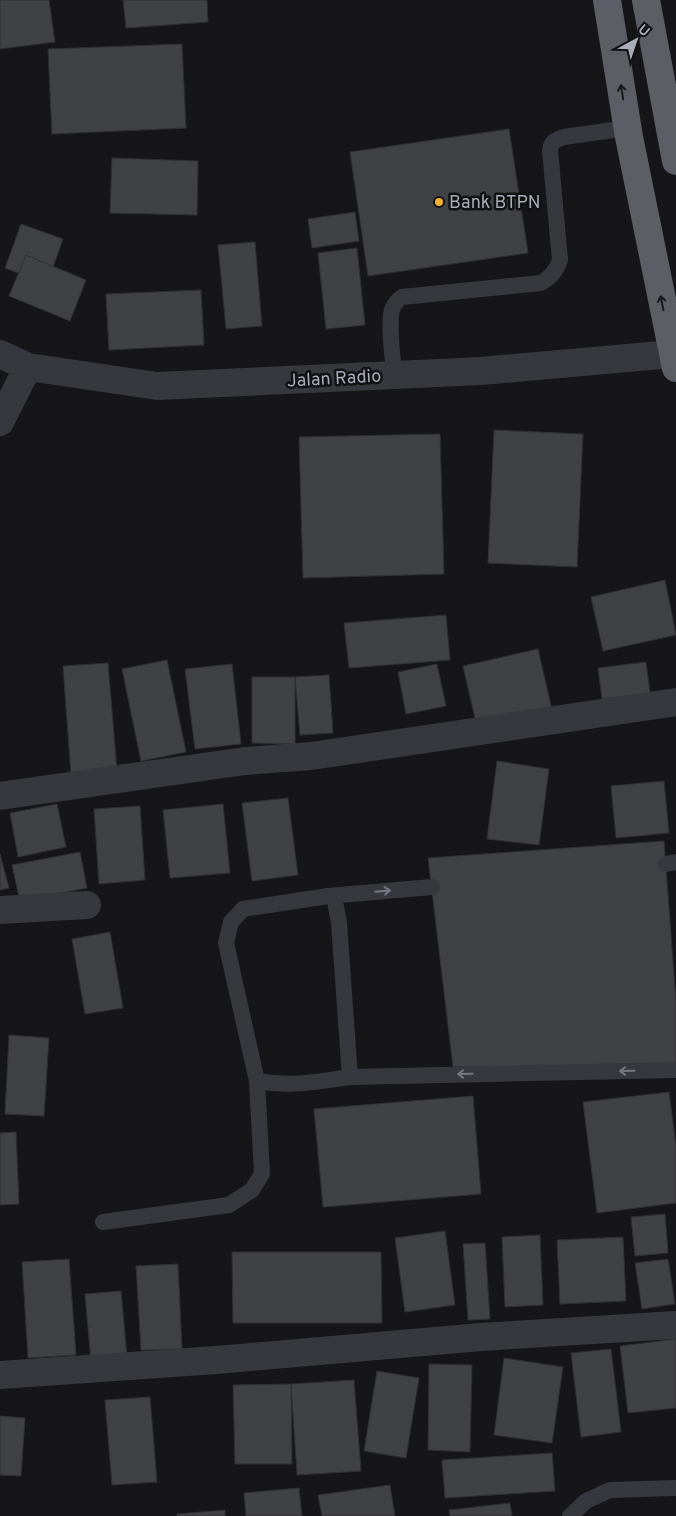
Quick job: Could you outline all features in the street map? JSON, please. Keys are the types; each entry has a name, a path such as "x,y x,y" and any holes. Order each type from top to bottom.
{"highway":[{"path":"607,0 627,128 674,361"},
{"path":"646,0 676,161"}],"street":[{"name":"Jalan Radio","path":"0,354 28,367 157,386 674,361"},
{"path":"0,422 28,367"},
{"path":"0,796 245,761 311,756 676,702"},
{"path":"0,910 87,905"},
{"path":"0,1375 216,1360 481,1337 676,1324"}],"lane":[{"path":"394,375 391,329 392,311 398,300 402,297 541,283 549,278 557,268 560,260 551,144 555,140 564,137 627,128"},
{"path":"103,1222 229,1205 252,1190 262,1174 258,1081 226,943 232,922 243,909 334,896 432,887"},
{"path":"334,896 339,923 350,1077"},
{"path":"258,1081 276,1084 299,1084 350,1077 676,1070"},
{"path":"570,1516 586,1501 610,1490 676,1488"}],"building":[{"path":"0,0 49,0 55,42 0,49"},
{"path":"123,0 207,0 208,22 126,28"},
{"path":"182,44 186,128 52,134 48,49"},
{"name":"Bank BTPN","path":"509,129 528,253 368,276 350,152"},
{"path":"112,158 198,161 197,215 110,213"},
{"path":"355,212 359,241 312,248 308,219"},
{"path":"21,224 63,239 47,284 5,268"},
{"path":"255,242 262,326 226,329 218,245"},
{"path":"357,248 365,325 326,329 318,253"},
{"path":"26,255 86,280 70,321 9,296"},
{"path":"201,290 204,345 109,350 106,294"},
{"path":"494,430 583,434 577,567 488,563"},
{"path":"440,434 444,574 303,578 299,437"},
{"path":"665,580 676,635 603,651 591,597"},
{"path":"446,615 450,660 349,668 344,623"},
{"path":"538,649 552,710 477,727 463,666"},
{"path":"167,660 186,752 141,761 122,669"},
{"path":"646,662 650,693 602,699 598,668"},
{"path":"108,663 117,771 71,775 63,666"},
{"path":"232,664 241,744 195,749 185,669"},
{"path":"437,664 446,706 406,714 398,672"},
{"path":"329,675 333,733 300,735 295,677"},
{"path":"252,677 295,677 295,744 252,743"},
{"path":"497,761 549,769 539,845 487,839"},
{"path":"664,781 669,833 616,838 611,786"},
{"path":"288,798 298,875 252,881 242,803"},
{"path":"57,804 66,847 18,857 10,813"},
{"path":"223,804 230,873 170,878 163,810"},
{"path":"140,806 145,880 99,884 94,809"},
{"path":"664,841 676,1002 676,1066 453,1067 428,858"},
{"path":"80,852 87,888 20,901 12,865"},
{"path":"0,854 9,888 0,890"},
{"path":"110,932 123,1008 85,1014 72,939"},
{"path":"9,1035 49,1038 44,1116 5,1114"},
{"path":"669,1092 676,1146 676,1203 597,1213 583,1102"},
{"path":"473,1096 481,1194 323,1207 314,1109"},
{"path":"16,1132 19,1204 0,1205 0,1133"},
{"path":"665,1214 668,1253 635,1256 631,1217"},
{"path":"445,1231 455,1305 405,1312 395,1238"},
{"path":"540,1235 543,1305 505,1307 502,1237"},
{"path":"623,1237 626,1301 560,1304 557,1240"},
{"path":"485,1243 490,1319 468,1320 463,1244"},
{"path":"232,1252 381,1252 382,1323 233,1323"},
{"path":"69,1259 76,1355 28,1358 22,1262"},
{"path":"668,1259 675,1304 642,1309 635,1263"},
{"path":"178,1264 182,1349 141,1350 136,1266"},
{"path":"121,1291 127,1357 91,1361 85,1294"},
{"path":"676,1339 676,1408 628,1413 620,1346"},
{"path":"611,1349 621,1432 581,1437 571,1353"},
{"path":"504,1358 563,1367 552,1443 494,1435"},
{"path":"429,1364 472,1365 470,1452 428,1450"},
{"path":"377,1371 419,1378 406,1458 364,1451"},
{"path":"354,1380 361,1471 297,1475 291,1384"},
{"path":"291,1384 292,1464 235,1464 233,1385"},
{"path":"150,1397 157,1482 112,1485 105,1400"},
{"path":"0,1416 25,1418 21,1476 0,1475"},
{"path":"552,1453 555,1491 445,1498 442,1460"},
{"path":"390,1485 395,1516 322,1516 318,1495"},
{"path":"299,1488 302,1516 246,1516 244,1493"},
{"path":"510,1503 512,1516 450,1516 449,1510"},
{"path":"225,1510 225,1516 177,1516 177,1514"}],"place":[{"name":"Bank BTPN","path":"439,202"}]}
